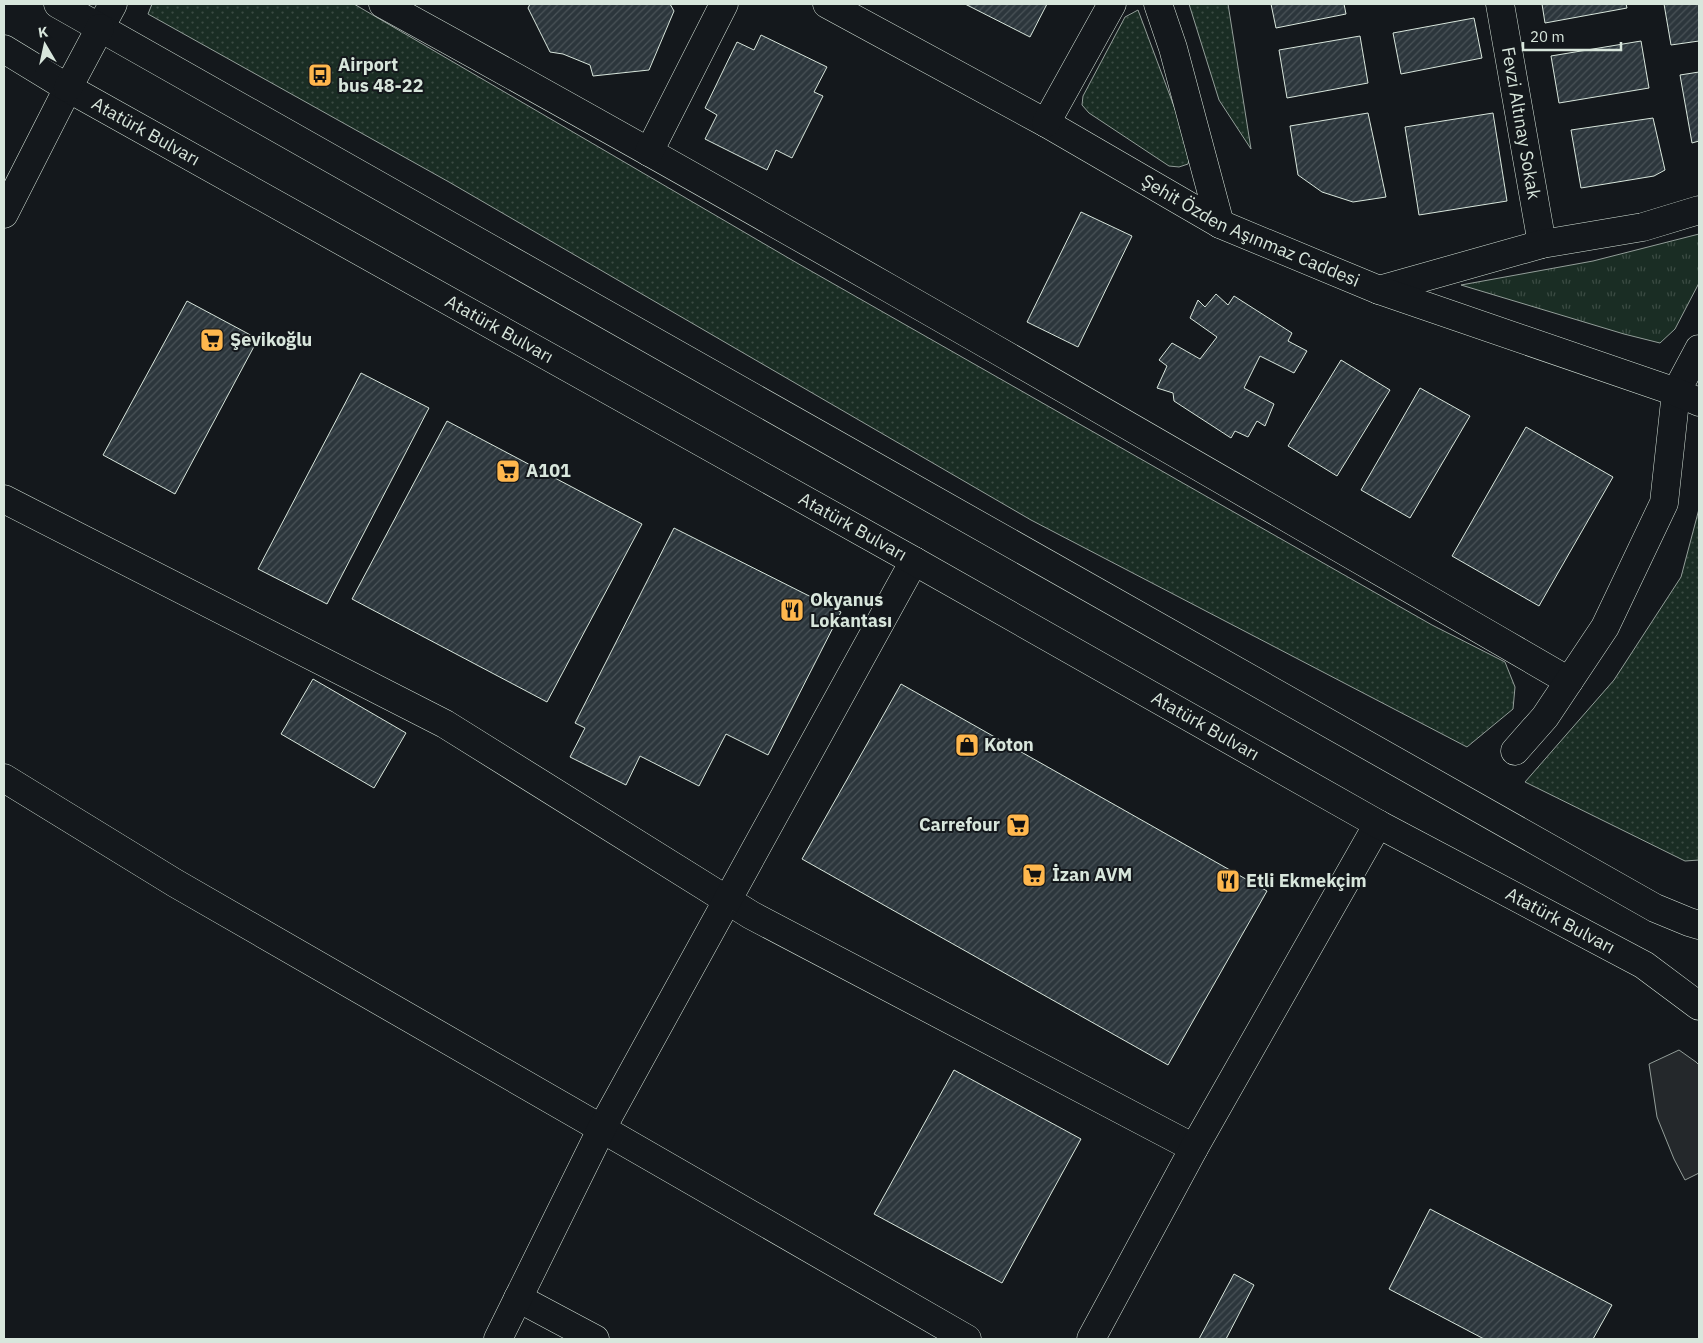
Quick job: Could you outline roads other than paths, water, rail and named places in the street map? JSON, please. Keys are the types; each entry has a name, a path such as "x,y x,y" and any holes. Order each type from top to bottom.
{"street":[{"path":"58,4 1655,908 1699,925"},
{"path":"4,214 113,4"},
{"path":"383,4 650,152 1018,362 1569,681"},
{"path":"650,152 724,4"},
{"name":"Şehit Özden Aşınmaz Caddesi","path":"827,4 1046,123 1220,224 1378,290 1688,397"},
{"path":"1046,123 1112,4"},
{"path":"1158,4 1173,48 1220,224"},
{"name":"Fevzi Altınay Sokak","path":"1500,4 1542,244"},
{"name":"Atatürk Bulvarı","path":"4,49 68,88 914,561 1378,824 1644,965 1699,1006"},
{"path":"1378,290 1542,244 1643,227 1699,210"},
{"path":"1515,751 1545,717 1604,627 1664,503 1699,349"},
{"path":"4,499 444,724 751,915 1194,1148"},
{"path":"498,1339 602,1128 914,561"},
{"path":"4,778 175,883 967,1339"},
{"path":"1091,1339 1194,1148 1378,824"},
{"path":"518,1298 595,1339"}],"place":[{"name":"Airport bus 48-22","path":"320,75"},
{"name":"Şevikoğlu","path":"212,340"},
{"name":"A101","path":"508,471"},
{"name":"Okyanus Lokantası","path":"792,610"},
{"name":"Koton","path":"967,745"},
{"name":"Carrefour","path":"1018,825"},
{"name":"İzan AVM","path":"1034,875"},
{"name":"Etli Ekmekçim","path":"1228,881"}]}
